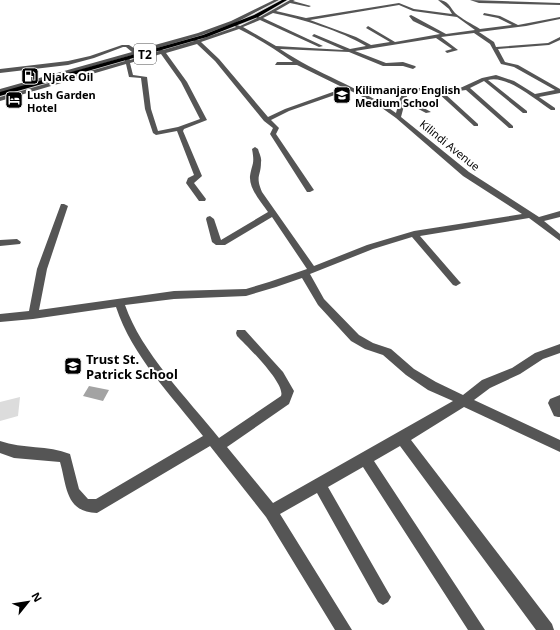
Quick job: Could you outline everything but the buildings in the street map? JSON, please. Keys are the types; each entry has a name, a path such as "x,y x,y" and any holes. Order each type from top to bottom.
{"highway":[{"name":"T2","path":"0,94 128,61 138,54 161,51 196,41 238,26 290,1"}],"street":[{"path":"0,91 138,54 227,24 277,0"},
{"path":"440,0 451,8 453,14 458,16 488,39 496,48 503,63 516,66 560,91"},
{"path":"472,0 478,2 560,4"},
{"path":"290,1 309,6"},
{"path":"306,19 399,4 410,9 458,16"},
{"path":"434,8 441,13"},
{"path":"271,11 306,19 322,27 356,37 370,47"},
{"path":"352,11 362,17"},
{"path":"484,14 499,17 516,26"},
{"path":"411,16 445,35"},
{"path":"259,17 330,51"},
{"path":"272,47 330,51 350,50 437,36 516,26 560,18"},
{"name":"Kilindi Avenue","path":"238,26 298,63 377,102 398,117 466,174 538,220 560,238"},
{"path":"368,27 394,43"},
{"path":"314,36 385,65 403,64 413,67"},
{"path":"437,36 456,50 446,52"},
{"path":"552,43 556,38 560,38"},
{"path":"196,41 222,65 266,120 276,128 273,134 310,190"},
{"path":"496,48 552,43 558,46"},
{"path":"0,71 68,63 92,57 122,46 126,46 138,54"},
{"path":"0,99 161,51 196,102 204,120 180,129 156,133 148,109 144,77 131,76 128,61"},
{"path":"277,64 298,63"},
{"path":"398,117 402,99 405,94 412,90 422,89 455,91 467,88 493,75 501,76 553,109"},
{"path":"484,79 525,112"},
{"path":"266,120 287,110 350,88"},
{"path":"467,88 511,127"},
{"path":"439,91 476,125"},
{"path":"533,96 560,91"},
{"path":"402,99 428,112"},
{"path":"180,129 186,149 198,176 191,180 190,183 202,199"},
{"path":"255,149 258,162 254,182 308,271 321,302 349,334 369,346 387,352 410,372 462,402 560,446"},
{"path":"33,315 42,269 64,206"},
{"path":"210,219 216,242 222,243 273,212"},
{"path":"538,220 560,214"},
{"path":"0,318 120,304 175,295 246,292 271,285 368,248 414,234 529,215"},
{"path":"414,234 456,283"},
{"path":"0,243 17,242"},
{"path":"120,304 124,316 144,353 271,512 344,630"},
{"path":"0,447 14,452 60,456 64,458 77,500 84,506 97,506 215,442 285,400 288,394 281,379 241,333"},
{"path":"271,512 402,438 462,402 486,384 516,371 539,356 560,348"},
{"path":"402,438 546,630"},
{"path":"365,458 477,630"},
{"path":"319,484 383,597"}],"shaded area":[{"path":"89,386 109,390 103,401 83,396"},
{"path":"20,397 18,416 0,421 0,402"}],"place":[{"name":"Njake Oil","path":"30,76"},
{"name":"Kilimanjaro English Medium School","path":"342,95"},
{"name":"Lush Garden Hotel","path":"14,100"},
{"name":"Trust St. Patrick School","path":"73,366"}]}
